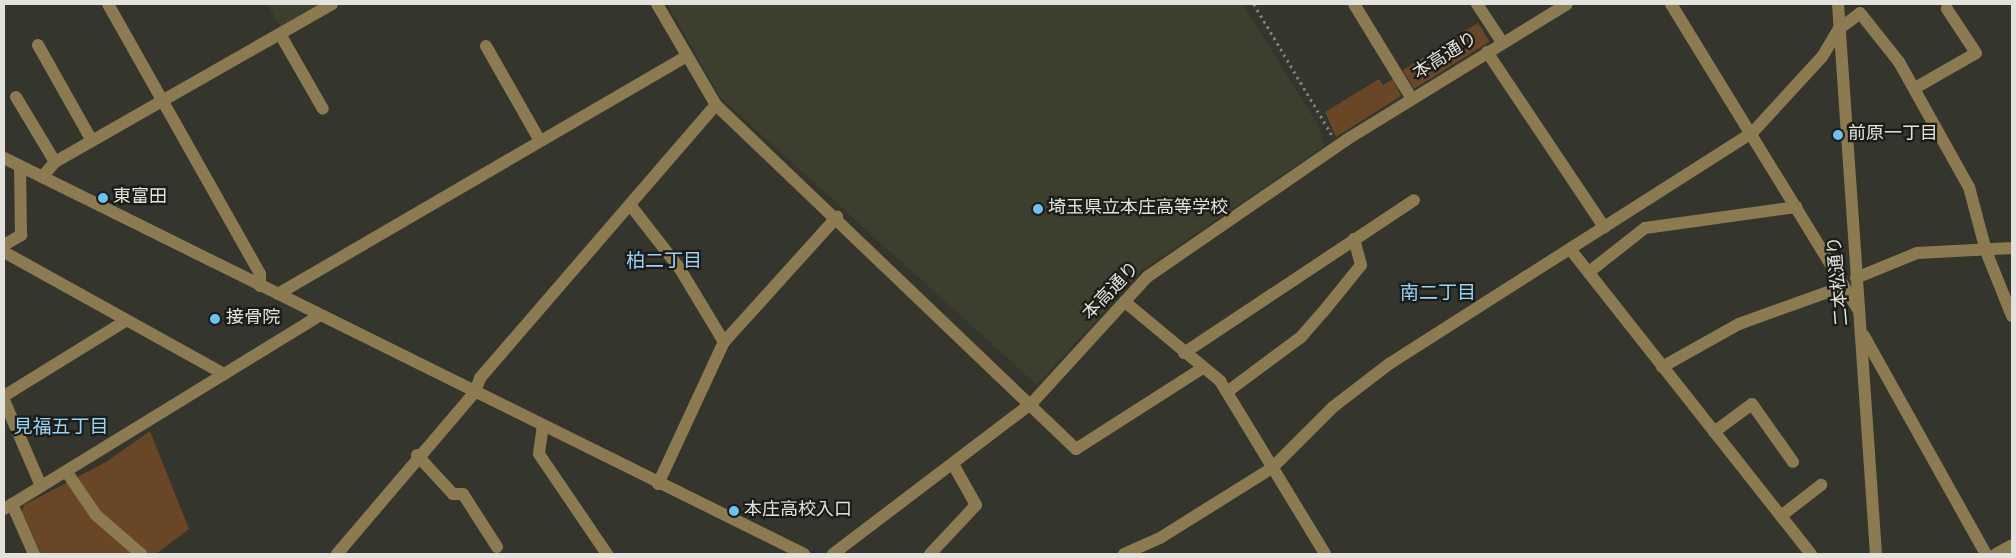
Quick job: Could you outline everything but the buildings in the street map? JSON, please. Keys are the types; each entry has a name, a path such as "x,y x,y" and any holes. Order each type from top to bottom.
{"street":[{"path":"108,4 260,274 260,286"},
{"path":"42,177 54,162 332,4"},
{"path":"657,4 716,105 837,217 1032,403 1076,449 1201,369"},
{"path":"1354,4 1412,99"},
{"path":"1477,4 1502,42"},
{"name":"本高通り","path":"832,554 954,466 1032,403 1147,277 1337,146 1502,42 1567,4"},
{"path":"1671,4 1797,207 1842,287 1858,309"},
{"name":"二本松通り","path":"1838,4 1876,554"},
{"path":"1124,554 1160,538 1272,468 1333,407 1389,364 1752,133 1822,57 1840,29 1870,4"},
{"path":"1915,88 1976,53 1947,9"},
{"path":"1860,13 1915,88 1969,187 1986,251 2012,316"},
{"path":"280,34 323,109"},
{"path":"38,45 92,140"},
{"path":"486,46 540,141"},
{"path":"1487,52 1604,227"},
{"path":"278,294 687,56"},
{"path":"16,97 54,162"},
{"path":"338,554 417,455 475,392 480,378 632,206 716,105"},
{"path":"4,158 658,484 804,554"},
{"path":"4,246 22,235 20,166"},
{"path":"1184,353 1414,200"},
{"path":"632,206 680,269 724,342"},
{"path":"1589,272 1645,228 1797,207"},
{"path":"658,484 724,342 837,217"},
{"path":"1226,392 1301,336 1323,312 1361,265 1354,239"},
{"path":"1856,278 1917,253 1986,251 2012,248"},
{"path":"1570,249 1811,554"},
{"path":"4,252 124,322 224,374"},
{"path":"1662,367 1739,324 1842,287"},
{"path":"1125,302 1226,392 1325,554"},
{"path":"34,554 8,506 41,486 68,474 224,374 319,316"},
{"path":"4,396 124,322"},
{"path":"1862,333 1986,554"},
{"path":"4,400 41,486"},
{"path":"1714,432 1752,404 1793,462"},
{"path":"542,425 539,454 607,554"},
{"path":"417,455 453,494 463,494 497,547"},
{"path":"930,554 976,505 954,466"},
{"path":"68,474 96,515 141,554"},
{"path":"1781,516 1821,485"},
{"path":"1996,554 2012,545"}],"path":[{"path":"1254,4 1325,119 1337,146"}],"shaded area":[{"path":"267,4 326,4 282,29"},
{"name":"埼玉県立本庄高等学校","path":"667,4 1243,4 1318,125 1325,146 1141,271 1037,385 720,97"},
{"path":"1478,23 1490,42 1414,89 1403,70"},
{"path":"1379,79 1383,85 1393,79 1401,96 1336,137 1325,112"},
{"path":"150,431 189,529 156,554 41,554 22,512 24,505 106,462"}],"place":[{"name":"前原一丁目","path":"1838,135"},
{"name":"東富田","path":"103,198"},
{"name":"埼玉県立本庄高等学校","path":"1038,209"},
{"name":"接骨院","path":"215,319"},
{"name":"本庄高校入口","path":"734,511"}],"district":[{"name":"柏二丁目","path":"664,263"},
{"name":"南二丁目","path":"1438,295"},
{"name":"見福五丁目","path":"61,429"}]}
